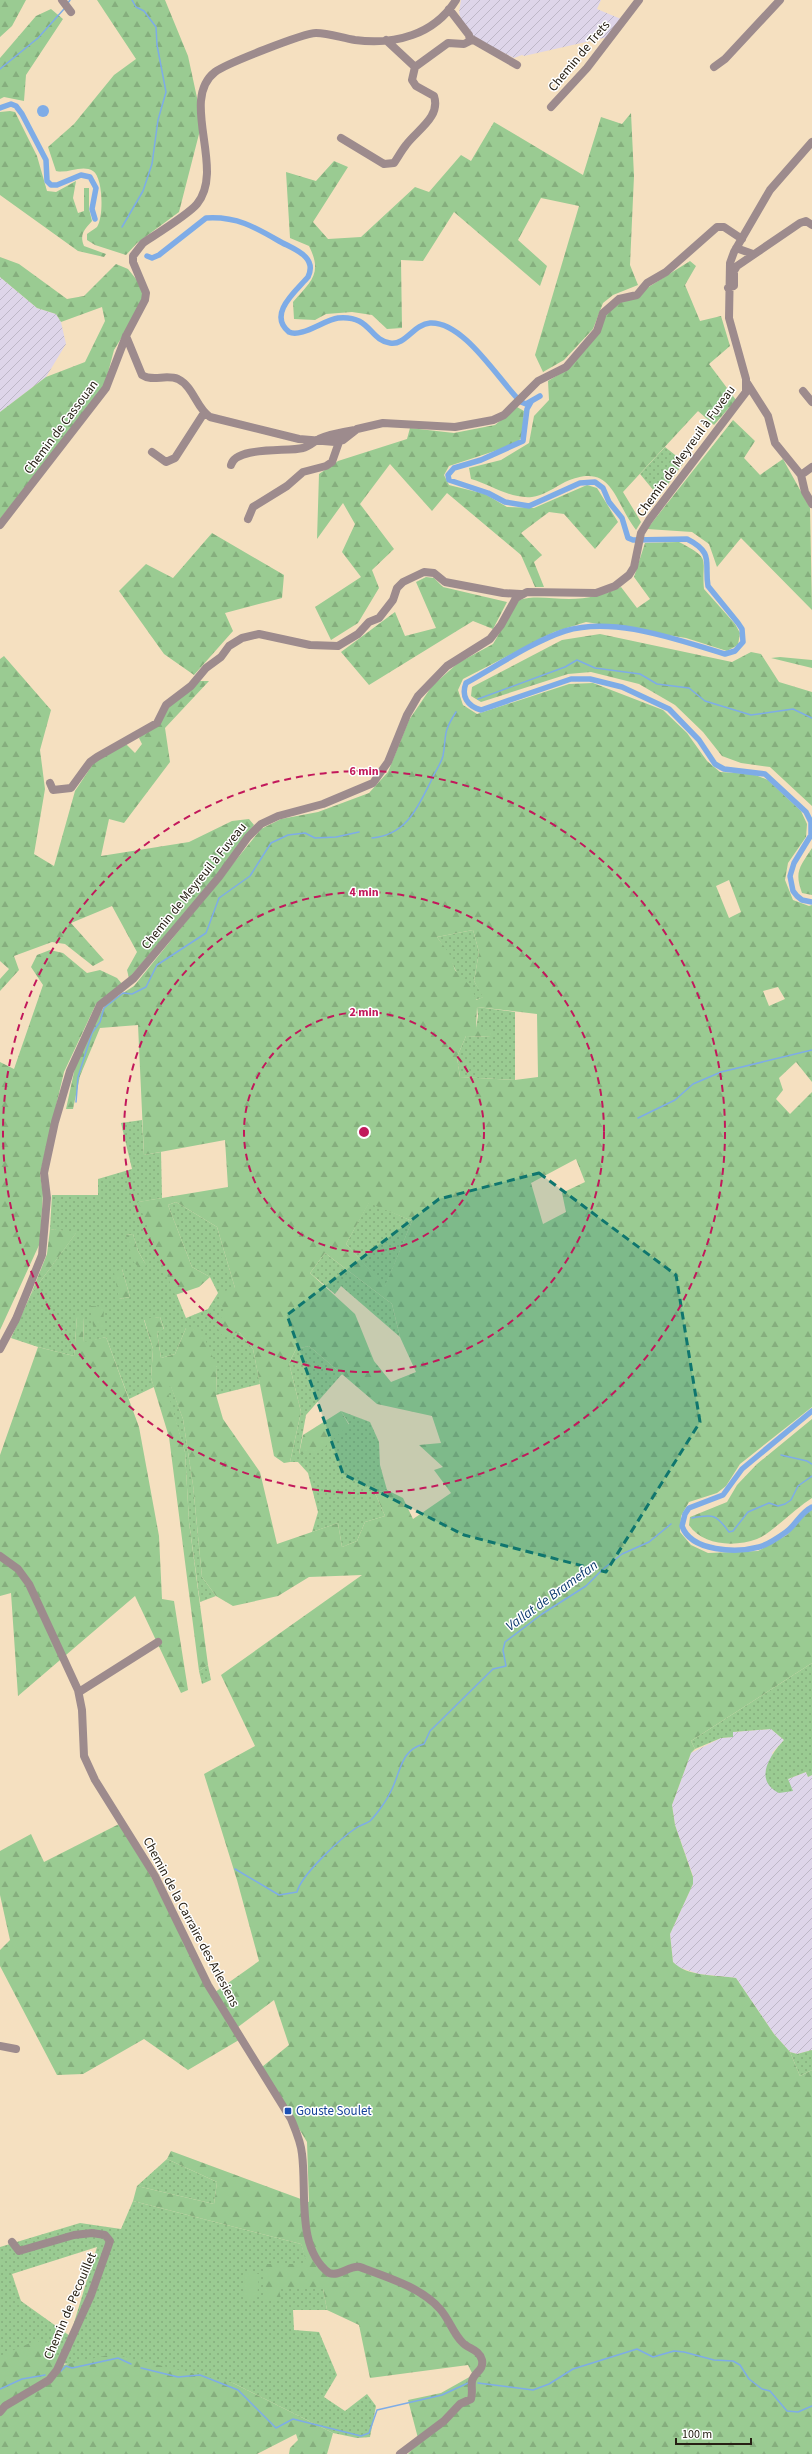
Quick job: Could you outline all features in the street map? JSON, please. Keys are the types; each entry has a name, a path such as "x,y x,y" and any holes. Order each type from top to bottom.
{"street":[{"path":"62,0 71,12"},
{"name":"Chemin de Cassouan","path":"0,525 106,388 126,336 145,300 146,293 133,262 136,251 143,243 197,204 204,190 207,164 202,129 201,92 207,79 221,67 314,33 359,40 386,40 429,29 456,0"},
{"name":"Chemin de Trets","path":"551,107 587,68 638,0"},
{"path":"714,67 725,59 780,0"},
{"path":"449,9 470,38 516,65"},
{"path":"341,138 384,164 394,163 406,144 429,120 435,109 434,96 416,86 412,80 415,67 448,43 464,44 470,38"},
{"path":"386,40 415,67"},
{"name":"Chemin de Meyreuil à Fuveau","path":"0,1349 16,1319 42,1255 47,1198 44,1173 55,1122 70,1071 100,1005 134,978 219,877 248,837 261,824 278,816 323,804 373,783 388,762 407,715 418,696 447,666 490,639 501,625 512,603 521,594 535,592 586,594 606,590 629,575 634,567 641,533 702,449 737,406 746,392 747,383 729,318 729,268 736,248 779,179 812,142"},
{"path":"728,288 734,286 736,267 753,254 800,223 806,222 812,225"},
{"path":"231,465 232,462 243,455 270,450 305,448 319,439 383,424 464,426 493,420 504,415 538,381 566,367 597,331 603,313 619,299 637,295 647,283 666,272 717,227 724,227 742,238"},
{"path":"736,248 753,254"},
{"path":"126,336 142,375 146,378 168,376 186,384 204,413 210,417 298,439 319,439 339,442"},
{"path":"747,383 768,416 775,443 801,475 806,492 812,504"},
{"path":"803,391 812,402"},
{"path":"152,452 166,462 175,458 204,413"},
{"path":"248,519 254,507 287,486 303,472 326,466 332,462 339,442 357,429"},
{"path":"801,475 812,467"},
{"path":"50,783 53,790 57,791 71,788 90,762 157,723 166,705 191,686 206,668 221,657 229,646 242,638 259,634 310,645 338,646 358,634 369,622 379,618 393,600 397,588 403,582 424,572 434,573 445,582 503,593 521,594"},
{"name":"Chemin de la Carraire des Arlesiens","path":"0,1556 18,1568 29,1584 79,1692 84,1756 99,1788 150,1866 208,1985 289,2117 300,2141 308,2237 314,2258 329,2274 336,2274 353,2267 360,2267 401,2284 430,2300 449,2321 459,2340 467,2347 476,2351 482,2359 481,2369 472,2381 471,2399 460,2404 444,2421 400,2454"},
{"path":"79,1692 158,1642"},
{"path":"0,2046 16,2049"},
{"name":"Chemin de Pecouillet","path":"0,2412 5,2406 50,2380 91,2295 110,2241 105,2235 85,2234 19,2251 12,2242"}],"highlighted area":[{"path":"539,1173 676,1275 700,1422 606,1572 464,1535 343,1474 287,1315 439,1199"}],"shaded area":[{"path":"461,0 601,0 597,9 621,19 608,37 514,58 476,39 462,23 459,12"},
{"path":"0,277 37,308 56,314 61,322 66,344 46,377 0,412"},
{"path":"771,1729 784,1740 772,1753 788,1779 806,1772 808,1777 812,1775 812,2050 797,2054 790,2052 774,2034 736,1978 699,1974 678,1967 673,1962 670,1934 693,1884 693,1876 675,1825 672,1805 691,1753 721,1738 733,1737 733,1732"}],"green space":[{"path":"0,0 26,0 12,26 0,37"},
{"path":"97,0 165,0 188,56 199,107 199,134 179,212 137,243 126,255 95,245 87,240 87,234 97,227 101,215 101,189 99,181 93,171 89,169 84,168 61,172 56,171 48,147 74,124 114,75 136,59"},
{"path":"51,9 63,19 26,75 24,101 4,97 0,99 0,58 36,16"},
{"path":"0,112 15,112 37,156 47,191 56,192 76,181 73,198 78,213 84,211 84,188 89,188 89,209 92,221 82,235 82,238 84,246 106,254 104,257 78,251 0,195"},
{"path":"631,113 634,176 630,265 638,285 613,295 603,303 593,329 564,360 543,372 535,355 579,206 541,198 518,240 547,266 540,286 454,212 423,261 401,260 402,328 387,329 372,315 352,312 326,314 315,320 294,319 293,302 313,277 315,264 309,246 290,238 286,172 316,181 334,161 348,167 313,222 328,239 361,237 415,187 429,192 461,155 471,161 494,122 583,175 601,117 622,124"},
{"path":"0,257 19,264 67,299 84,296 116,264 128,269 140,284 143,297 139,309 114,350 104,388 0,519 0,412 46,377 85,362 105,321 102,307 61,322 56,314 37,308 0,277"},
{"path":"690,261 696,266 685,285 700,321 721,316 730,346 709,364 736,400 714,425 698,411 623,492 641,522 636,530 610,487 602,480 593,476 581,477 565,482 544,493 532,497 509,494 471,479 469,468 501,460 529,443 534,416 549,400 548,381 566,370 597,336 608,305 647,288"},
{"path":"517,407 524,411 522,437 516,444 449,466 444,475 449,485 485,494 507,507 534,508 587,485 597,488 618,522 595,549 564,514 549,512 521,533 542,555 534,562 544,587 535,587 521,555 447,493 432,511 390,464 360,504 394,549 372,570 379,588 358,623 331,640 315,607 361,577 342,552 355,524 343,503 317,539 319,474 338,461 407,439 410,428 454,433 495,425"},
{"path":"733,420 755,441 744,458 760,475 783,459 810,508 812,610 741,538 717,567 709,544 692,532 647,529"},
{"path":"665,447 684,462 659,497 640,474"},
{"path":"212,533 284,575 282,598 225,613 233,631 194,675 164,654 119,591 146,564 173,578"},
{"path":"679,542 697,552 701,556 704,565 704,589 735,624 740,633 738,645 727,651 686,638 586,622 554,632 463,679 458,690 463,705 477,714 569,684 593,683 663,710 687,733 707,761 720,772 753,774 768,780 801,811 807,824 806,837 788,863 785,880 793,900 809,906 812,905 812,1082 796,1062 779,1078 783,1090 776,1099 790,1114 812,1092 812,1407 740,1464 726,1486 717,1493 689,1502 681,1516 680,1532 691,1545 708,1553 758,1551 787,1535 804,1514 812,1510 812,1663 691,1741 695,1749 691,1753 672,1805 675,1825 693,1877 693,1884 670,1934 673,1962 679,1967 694,1973 736,1978 774,2034 790,2052 800,2076 812,2070 812,2454 408,2454 419,2442 408,2400 441,2393 473,2375 468,2365 370,2378 359,2325 327,2310 323,2289 279,2289 281,2300 263,2300 263,2264 307,2264 301,2244 133,2201 137,2186 214,2204 217,2182 167,2159 171,2151 309,2202 307,2142 262,2067 289,2045 274,2000 238,2027 244,2037 188,2070 144,2039 83,2074 57,2075 0,1966 0,1950 10,1940 0,1895 0,1851 31,1834 44,1862 119,1824 147,1869 211,1995 259,1961 237,1880 204,1774 255,1746 221,1675 362,1575 309,1577 278,1596 233,1606 216,1596 202,1577 193,1485 183,1419 171,1387 166,1386 185,1452 189,1522 208,1665 199,1671 169,1437 151,1378 153,1349 144,1319 160,1317 164,1330 157,1332 161,1358 175,1354 186,1328 201,1330 217,1367 216,1395 223,1419 260,1472 277,1544 338,1523 342,1547 357,1541 365,1522 385,1516 375,1493 387,1490 403,1498 413,1519 451,1493 434,1470 443,1467 419,1445 441,1443 432,1416 377,1404 309,1346 296,1349 289,1363 301,1412 290,1462 284,1463 274,1456 253,1349 239,1332 223,1337 214,1322 225,1315 218,1293 235,1288 217,1227 176,1202 168,1205 192,1267 210,1277 199,1287 175,1295 138,1202 228,1187 225,1140 144,1155 138,1025 100,1028 80,1076 73,1109 66,1109 76,1063 98,1017 106,1004 134,986 261,829 281,819 318,812 369,793 388,772 409,720 432,686 458,663 493,644 519,600 538,597 569,599 583,598 602,594 621,587 637,608 650,599 634,577 645,543","holes":["729,880 741,912 729,918 716,886","473,930 479,952 474,981 483,997 476,1000 472,988 455,970 449,953 437,937","778,987 785,999 769,1006 763,991","477,1007 537,1014 538,1077 515,1080 460,1077 457,1057 466,1036 492,1037 491,1030 476,1028","576,1159 585,1182 562,1193 566,1212 543,1224 531,1183","369,1203 412,1221 385,1286 346,1244","325,1253 392,1304 400,1337 416,1372 391,1382 374,1361 355,1314 310,1273"]},
{"path":"426,577 434,578 443,587 507,602 493,629 473,621 369,685 341,652 395,612 405,636 436,628 416,582"},
{"path":"600,634 732,662 751,652 761,654 779,682 812,692 812,806 770,767 741,763 722,756 703,732 675,705 639,684 591,672 568,674 481,702 471,696 472,687 562,640"},
{"path":"4,656 51,710 40,750 45,789 34,854 54,866 75,791 95,761 126,744 135,753 142,744 139,738 168,707 200,681 209,681 165,728 170,762 124,823 109,819 101,856 189,842 232,821 249,819 254,825 209,885 129,978 127,970 137,952 112,906 71,923 104,960 93,966 65,944 52,942 14,956 19,970 0,991 0,979 9,969 0,961 0,659"},
{"path":"780,657 812,660 812,668 771,658"},
{"path":"812,848 812,895 802,893 798,874 801,865"},
{"path":"473,930 479,952 474,981 484,997 475,1000 471,989 457,973 437,937"},
{"path":"50,950 63,953 87,973 100,970 117,978 123,985 96,1004 64,1072 40,1174 43,1193 40,1243 0,1330 0,1062 14,1069 43,985 31,967 37,955"},
{"path":"477,1007 515,1012 515,1080 460,1077 457,1057 466,1036 491,1037 476,1028 478,1016"},
{"path":"142,1120 144,1155 161,1152 162,1198 139,1202 186,1318 208,1309 218,1293 210,1277 192,1267 168,1205 176,1202 217,1227 235,1288 239,1332 253,1349 260,1384 216,1395 217,1367 186,1328 175,1354 161,1358 157,1332 164,1329 160,1317 144,1320 153,1349 151,1378 154,1387 129,1399 106,1337 83,1343 84,1317 77,1317 74,1356 38,1347 11,1338 31,1294 76,1233 50,1229 52,1195 98,1195 98,1179 132,1169 121,1123","holes":["133,1234 138,1251 146,1265 126,1235","122,1269 130,1297 119,1299"]},
{"path":"369,1202 412,1221 385,1287 346,1244"},
{"path":"50,1229 77,1232 31,1294 47,1254"},
{"path":"133,1234 138,1251 146,1265 141,1270 133,1261 126,1235"},
{"path":"325,1253 392,1304 400,1337 341,1286 335,1294 310,1273"},
{"path":"122,1269 130,1297 119,1299 114,1272"},
{"path":"91,1306 104,1307 103,1329 93,1326"},
{"path":"77,1317 84,1317 83,1342 106,1337 139,1427 159,1536 162,1599 174,1601 188,1690 181,1693 135,1596 18,1696 11,1593 0,1596 0,1455 38,1347 74,1356"},
{"path":"309,1346 342,1374 306,1415 299,1454 349,1424 341,1411 370,1422 379,1442 380,1465 387,1490 375,1493 385,1516 365,1522 357,1541 342,1547 338,1523 312,1532 318,1512 308,1473 298,1462 290,1462 301,1412 289,1363 296,1349"},
{"path":"165,1386 171,1386 183,1419 193,1485 202,1577 216,1596 200,1602 189,1522 185,1452"},
{"path":"341,1411 349,1425 319,1452 299,1454 303,1435"},
{"path":"812,1419 812,1498 769,1532 748,1542 730,1544 720,1543 711,1541 695,1532 689,1525 690,1517 727,1502 737,1485 757,1464"},
{"path":"812,1663 812,1775 808,1777 806,1772 788,1779 793,1791 779,1793 771,1788 767,1781 765,1774 766,1767 769,1760 784,1740 771,1729 733,1732 733,1737 721,1738 695,1749 691,1741"},
{"path":"208,1665 211,1680 202,1684 199,1671"},
{"path":"812,2050 812,2070 800,2076 790,2052 797,2054"},
{"path":"167,2159 217,2182 214,2204 137,2186"},
{"path":"133,2201 301,2244 308,2264 279,2289 323,2289 327,2310 293,2310 294,2330 319,2332 337,2375 324,2397 345,2411 367,2394 376,2406 370,2437 357,2438 333,2433 233,2383 0,2356 0,2247 80,2223 121,2229","holes":["97,2247 70,2336 21,2301 12,2274"]},
{"path":"245,2272 259,2274 257,2300 243,2299"},
{"path":"37,2340 63,2365 113,2354 233,2383 333,2433 327,2454 289,2454 290,2448 298,2440 296,2434 257,2454 0,2454 0,2356"}],"water":[{"path":"41,105 45,105 49,111 45,117 41,117 37,113 37,109"}],"waterway":[{"path":"122,227 143,191 152,164 158,120 166,92 157,45 156,27 144,11 136,7 132,0"},
{"path":"0,69 38,38 64,9"},
{"path":"0,108 11,104 16,106 22,114 46,160 47,181 51,185 57,185 81,175 90,177 96,188 92,209 95,219"},
{"path":"147,256 152,258 159,255 206,218 227,219 245,224 262,231 297,250 307,258 310,264 308,277 291,296 282,310 281,318 283,325 289,332 300,333 332,319 349,318 357,320 363,324 383,341 395,343 405,338 424,324 430,323 443,325 468,342 521,402 526,404 540,396"},
{"path":"531,402 527,409 523,441 481,460 454,468 448,475 449,480 488,493 505,502 529,506 580,483 595,482 603,488 609,502 622,518 628,538 633,540 687,539 702,549 705,554 707,565 708,586 742,629 743,642 735,651 725,654 646,632 604,626 584,627 553,635 466,683 464,692 466,700 472,706 481,710 571,679 590,679 622,687 669,709 699,740 715,764 724,769 765,774 806,812 811,822 811,835 794,863 790,876 793,891 797,896 802,900 812,902"},
{"path":"478,699 565,667 577,660 595,668 640,674 657,684 689,688 705,701 751,715 793,709 812,718"},
{"path":"372,838 384,836 394,832 402,826 415,811 442,759 447,730 456,712"},
{"path":"76,1102 78,1077 92,1033 100,1022 104,1008 123,993 132,994 146,987 157,965 206,933 219,898 250,876 271,843 288,835 305,833 315,838 336,837 359,832"},
{"path":"638,1118 675,1100 693,1084 721,1072 812,1050"},
{"path":"812,1411 742,1469 723,1495 689,1508 685,1514 682,1526 687,1535 705,1546 727,1550 750,1549 769,1543 780,1536 789,1529 804,1512 812,1507"},
{"path":"781,1455 807,1461 812,1464"},
{"name":"Vallat de Bramefan","path":"692,1518 705,1516 714,1517 721,1522 729,1532 733,1531 748,1512 769,1503 778,1506 791,1500 798,1486 812,1476"},
{"name":"Vallat de Bramefan","path":"235,1869 279,1895 297,1892 306,1876 322,1857 349,1833 367,1823 376,1815 389,1795 402,1763 410,1751 424,1744 430,1731 493,1669 506,1666 503,1650 505,1642 542,1614 586,1586 602,1570 622,1554 649,1542 671,1524"},
{"path":"478,2383 533,2390 549,2384 573,2369 637,2349 653,2357 674,2351 684,2352 714,2360 733,2361 740,2365 749,2379 762,2389 770,2391 787,2411 798,2412 812,2406"},
{"path":"61,2371 66,2366 72,2368 118,2358 131,2364"},
{"path":"141,2368 178,2377 200,2375 238,2390 276,2428 293,2419 361,2436 369,2433 377,2410 442,2395 468,2383"},
{"path":"0,2389 22,2379 45,2375"}],"place":[{"name":"Gouste Soulet","path":"288,2111"}]}
